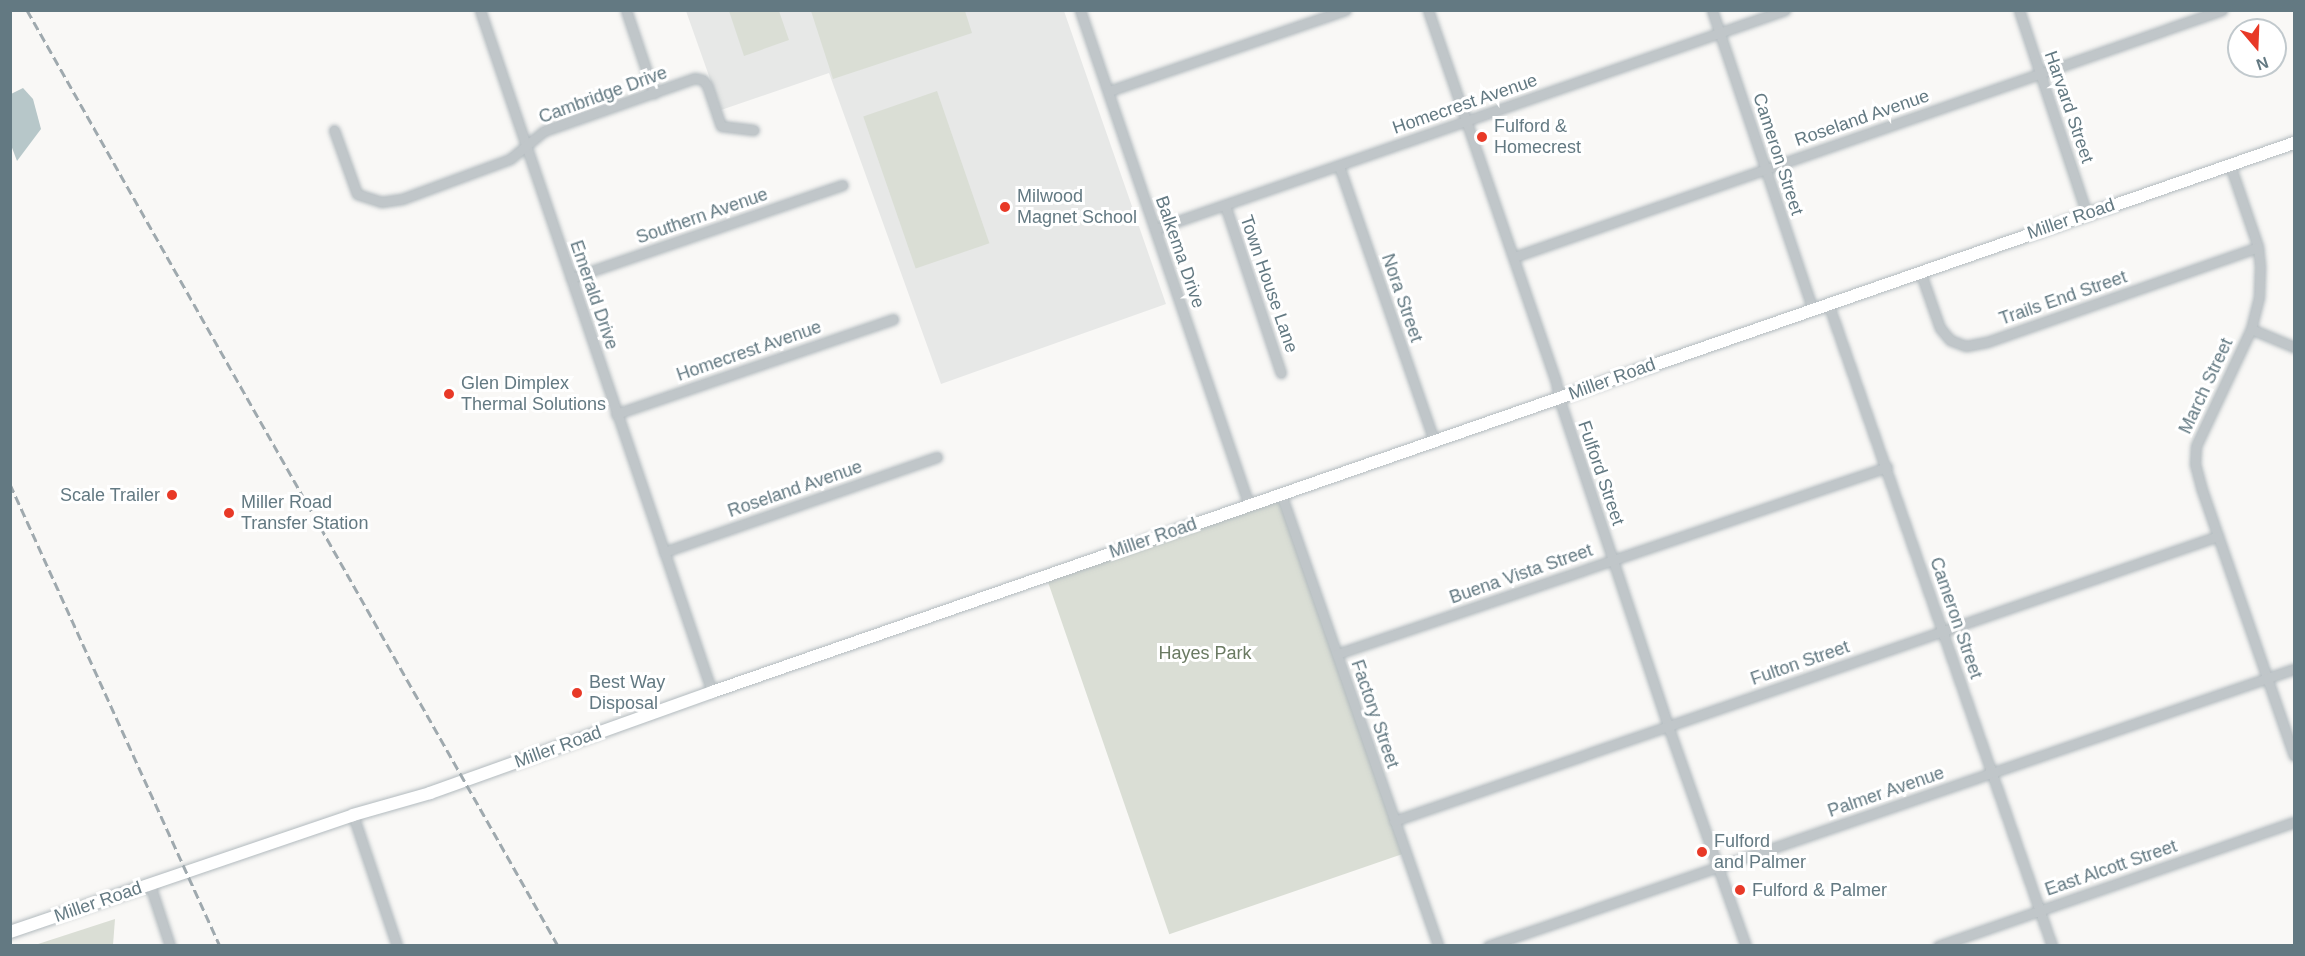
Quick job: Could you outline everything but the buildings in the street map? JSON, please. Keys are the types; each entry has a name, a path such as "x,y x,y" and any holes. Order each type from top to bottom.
{"street":[{"name":"Emerald Drive","path":"480,10 712,692"},
{"path":"626,10 654,93"},
{"name":"Balkema Drive","path":"1080,10 1249,505"},
{"path":"1108,91 1346,10"},
{"name":"Fulford Street","path":"1428,10 1556,382 1558,398 1668,726 1746,945"},
{"name":"Cameron Street","path":"1713,10 1812,308"},
{"name":"Homecrest Avenue","path":"1155,229 1785,10"},
{"name":"Harvard Street","path":"2019,10 2087,214"},
{"name":"Roseland Avenue","path":"1514,257 2222,10"},
{"name":"Cambridge Drive","path":"334,130 357,194 373,201 390,202 510,159 544,131 700,78 706,85 721,126 754,130"},
{"name":"Miller Road","path":"10,932 353,815 430,793 712,692 1812,308 2295,143"},
{"name":"March Street","path":"2230,165 2258,248 2259,297 2251,328 2196,446 2196,464 2218,536 2295,756"},
{"name":"Nora Street","path":"1339,166 1434,441"},
{"name":"Southern Avenue","path":"571,278 843,184"},
{"name":"Town House Lane","path":"1225,205 1281,373"},
{"name":"Trails End Street","path":"1920,271 1940,328 1950,340 1966,346 1987,342 2258,248"},
{"name":"Cameron Street","path":"1828,303 2052,945"},
{"name":"Homecrest Avenue","path":"616,414 893,319"},
{"path":"2251,328 2295,347"},
{"name":"Roseland Avenue","path":"664,552 937,457"},
{"name":"Buena Vista Street","path":"1337,654 1887,467"},
{"name":"Factory Street","path":"1281,494 1438,945"},
{"name":"Fulton Street","path":"1394,821 2218,536"},
{"name":"Palmer Avenue","path":"1488,945 2295,669"},
{"path":"353,815 397,945"},
{"name":"East Alcott Street","path":"1938,945 2295,822"},
{"path":"150,885 170,945"}],"shaded area":[{"name":"Milwood Magnet School","path":"686,11 1064,11 1166,304 941,384 829,73 721,110"},
{"path":"23,88 33,99 41,129 17,161 11,145 11,94"}],"green space":[{"path":"729,11 779,11 789,40 744,56"},
{"path":"811,11 965,11 972,33 833,79"},
{"path":"937,91 989,243 916,269 863,116"},
{"name":"Hayes Park","path":"1281,494 1405,853 1169,934 1046,575"},
{"path":"115,919 113,945 35,945"}],"railway":[{"path":"27,10 558,946"},
{"path":"10,484 220,946"}],"place":[{"name":"Fulford & Homecrest","path":"1482,137"},
{"name":"Milwood Magnet School","path":"1005,207"},
{"name":"Glen Dimplex Thermal Solutions","path":"449,394"},
{"name":"Scale Trailer","path":"172,495"},
{"name":"Miller Road Transfer Station","path":"229,513"},
{"name":"Best Way Disposal","path":"577,693"},
{"name":"Fulford and Palmer","path":"1702,852"},
{"name":"Fulford & Palmer","path":"1740,890"}]}
